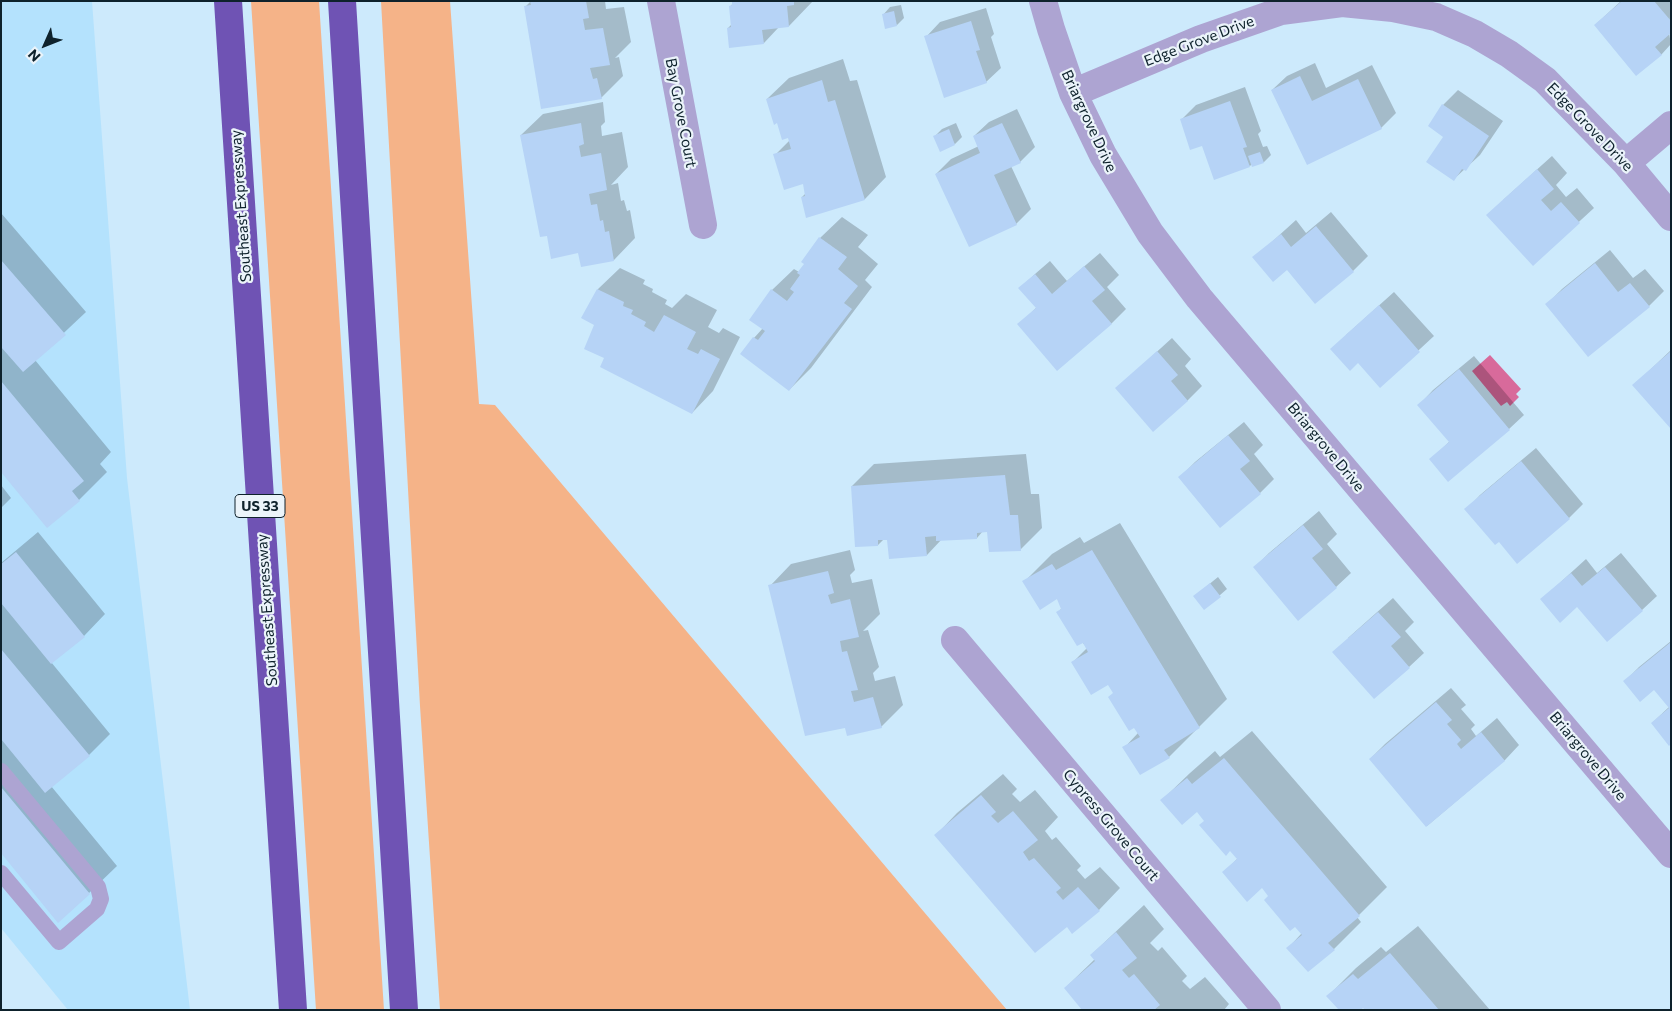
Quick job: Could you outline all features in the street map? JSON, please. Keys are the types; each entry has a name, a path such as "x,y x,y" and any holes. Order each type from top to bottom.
{"highway":[{"name":"Southeast Expressway","path":"228,1 293,1010"},
{"path":"342,1 404,1010"}],"street":[{"name":"Bay Grove Court","path":"661,1 703,225"},
{"name":"Briargrove Drive","path":"1044,1 1051,29 1073,92 1103,155 1150,234 1199,298 1671,854"},
{"name":"Edge Grove Drive","path":"1073,92 1201,39 1281,11 1342,3 1393,4 1436,17 1476,34 1546,80 1626,164 1671,217"},
{"path":"1626,164 1671,126"},
{"name":"Cypress Grove Court","path":"955,640 1267,1010"}],"lane":[{"path":"1,771 98,888 101,899 97,909 59,942 1,873"}],"shaded area":[{"path":"1,1 92,1 127,478 190,1010 68,1010 1,928"},
{"path":"251,1 319,1 384,1010 316,1010"},
{"path":"381,1 450,1 479,404 495,405 1007,1010 440,1010 420,706"},
{"path":"1490,355 1521,389 1516,394 1519,397 1510,406 1507,402 1501,406 1472,371"}],"building":[{"path":"530,1 586,1 589,18 583,19 585,30 603,28 610,65 590,68 593,79 597,78 602,99 541,109 524,6 531,5"},
{"path":"732,1 794,1 794,5 787,6 789,27 762,30 764,44 729,48 727,28 731,27 729,6 732,5"},
{"path":"1622,1 1654,1 1671,21 1671,33 1655,47 1662,55 1636,76 1594,25"},
{"path":"894,11 897,26 885,29 882,14"},
{"path":"971,21 980,50 976,51 987,83 944,98 924,36"},
{"path":"1300,76 1312,101 1358,79 1382,129 1307,165 1271,90"},
{"path":"822,80 828,102 835,100 865,200 806,218 801,197 805,196 803,184 784,190 773,154 791,149 788,138 782,140 777,123 774,125 766,99"},
{"path":"1230,101 1247,147 1243,148 1250,167 1214,180 1202,146 1190,150 1180,119"},
{"path":"1442,104 1489,136 1466,171 1462,169 1454,181 1426,162 1443,137 1428,126"},
{"path":"581,123 584,144 579,146 581,157 601,153 607,190 589,194 591,205 597,204 600,221 603,220 605,232 609,231 614,261 581,267 578,253 551,259 547,236 540,237 520,135"},
{"path":"1002,123 1021,163 994,175 1017,225 969,247 935,174 980,153 973,136"},
{"path":"949,129 955,145 940,152 933,136"},
{"path":"1260,152 1264,163 1252,167 1248,156"},
{"path":"1537,169 1554,189 1541,200 1551,211 1561,202 1580,223 1533,266 1486,215"},
{"path":"1316,226 1354,272 1315,304 1287,270 1273,282 1252,257 1281,234 1291,247"},
{"path":"819,237 847,257 838,269 858,286 844,303 852,309 789,391 740,354 753,337 758,340 765,331 749,320 771,289 787,301 794,292 790,289 800,275 797,273 804,264 801,262"},
{"path":"1,260 66,335 23,372 1,347"},
{"path":"1595,263 1618,292 1630,283 1650,307 1588,357 1545,304"},
{"path":"1084,266 1105,290 1092,301 1112,324 1057,371 1017,324 1036,308 1018,288 1035,274 1052,294"},
{"path":"597,289 624,302 623,306 633,310 631,314 646,322 644,326 654,332 664,315 696,332 687,349 698,354 701,349 720,359 692,414 600,367 604,358 584,349 594,325 581,318"},
{"path":"1379,305 1420,352 1380,388 1358,363 1350,371 1330,349"},
{"path":"1157,351 1178,375 1171,381 1188,401 1153,432 1115,388"},
{"path":"1671,351 1671,429 1632,385"},
{"path":"1459,369 1510,430 1448,482 1429,459 1449,442 1417,405"},
{"path":"1,381 84,481 72,491 80,501 47,528 1,472"},
{"path":"1228,435 1250,461 1240,469 1261,494 1220,528 1178,477"},
{"path":"1521,461 1570,519 1517,564 1499,542 1495,545 1464,509"},
{"path":"1005,475 1010,515 1018,515 1021,551 989,552 987,532 977,533 977,539 936,541 936,536 925,537 927,556 889,559 887,540 878,540 878,546 855,547 851,486"},
{"path":"1303,525 1323,549 1312,558 1337,588 1298,621 1253,567"},
{"path":"1092,550 1200,728 1164,750 1170,758 1140,775 1122,747 1140,737 1134,728 1129,731 1108,697 1113,693 1108,685 1091,695 1071,662 1088,652 1083,643 1077,646 1056,612 1061,609 1057,599 1040,610 1022,581 1052,564 1056,570"},
{"path":"16,552 85,637 51,664 1,603 1,564"},
{"path":"1605,567 1643,611 1607,642 1577,607 1560,623 1540,599 1571,573 1582,586"},
{"path":"828,571 834,593 828,595 831,604 850,599 859,637 840,641 842,652 847,651 858,690 851,691 854,702 873,697 882,728 847,736 845,728 805,736 768,585"},
{"path":"1210,583 1221,597 1204,610 1193,596"},
{"path":"1378,612 1401,637 1391,646 1410,668 1374,699 1332,652"},
{"path":"1671,642 1671,744 1669,746 1651,723 1669,708 1654,690 1640,702 1623,681"},
{"path":"1,649 90,756 45,793 1,739"},
{"path":"1436,702 1452,720 1447,724 1461,740 1457,744 1461,749 1481,732 1505,761 1426,827 1369,759"},
{"path":"1224,758 1360,916 1328,943 1335,950 1308,972 1286,948 1302,935 1295,927 1290,931 1264,900 1268,896 1262,888 1247,902 1222,872 1237,859 1230,851 1226,856 1199,825 1204,821 1197,812 1182,825 1160,800 1187,778 1192,784"},
{"path":"1,787 90,894 58,923 1,853"},
{"path":"981,795 996,812 991,816 998,823 1013,811 1038,840 1023,852 1029,861 1034,858 1061,888 1056,892 1063,900 1078,887 1100,911 1072,934 1067,927 1035,953 934,835"},
{"path":"1116,932 1137,958 1122,970 1129,978 1134,974 1160,1005 1154,1010 1082,1010 1064,988 1095,961 1090,955"},
{"path":"1390,953 1439,1010 1365,1010 1363,1008 1361,1010 1339,1010 1326,996 1353,974 1358,979"}]}
